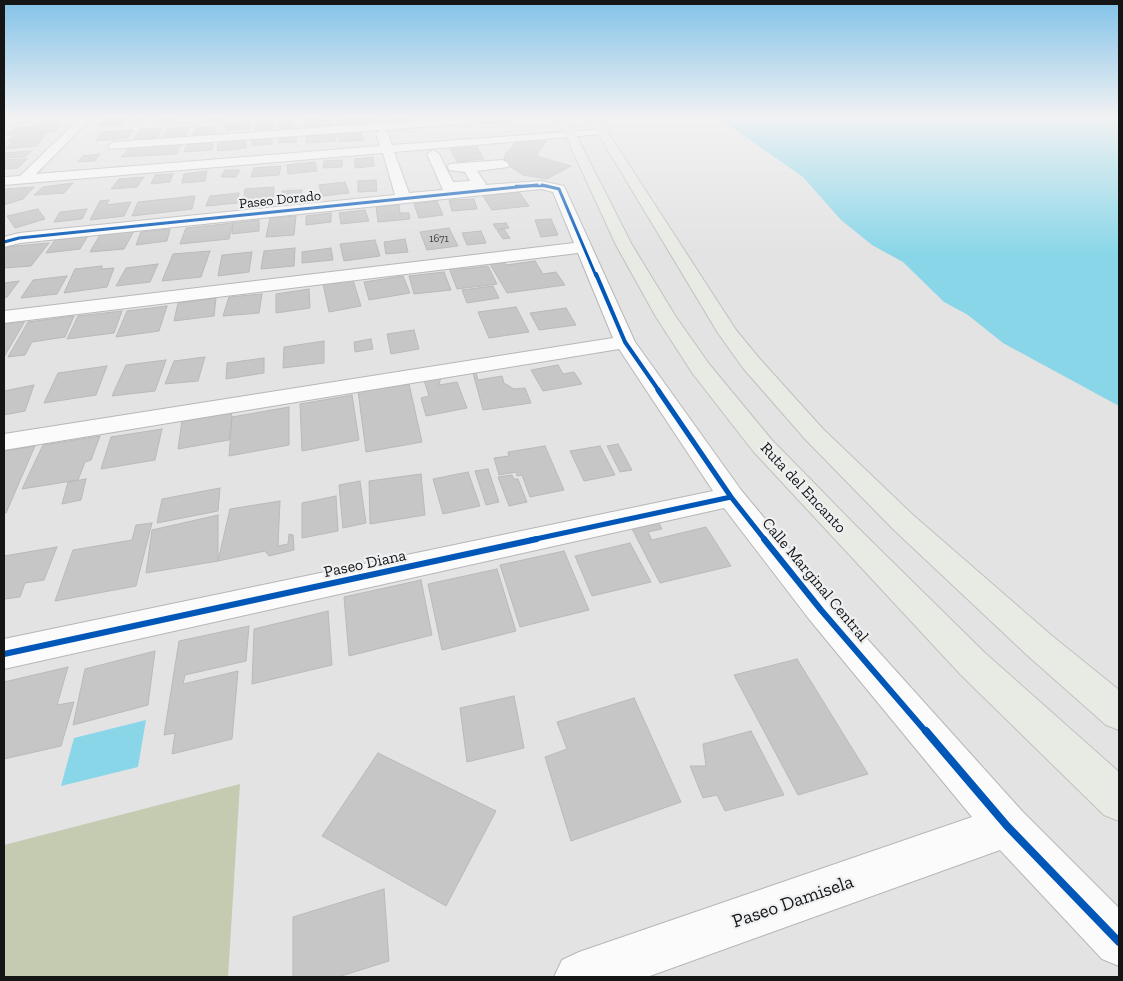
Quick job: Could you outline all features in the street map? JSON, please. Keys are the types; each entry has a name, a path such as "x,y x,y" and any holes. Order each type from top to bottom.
{"main road":[{"name":"Ruta del Encanto","path":"584,163 624,245 666,317 701,369 762,445 973,664 1119,800"},
{"path":"621,163 728,333 751,364 814,434 903,522 1038,645 1119,713"}],"street":[{"path":"24,179 40,163"},
{"path":"4,181 220,163"},
{"path":"392,163 404,200"},
{"path":"436,163 448,187 479,184 469,168"},
{"path":"447,163 469,168 502,164 520,186"},
{"name":"Paseo Dorado","path":"4,242 19,238 404,200 520,186 541,186 559,189"},
{"name":"Calle Marginal Central","path":"559,189 625,342 731,497 821,610 1007,826 1119,942"},
{"path":"4,317 583,247"},
{"path":"4,442 625,342"},
{"name":"Paseo Diana","path":"4,654 731,497"},
{"name":"Paseo Damisela","path":"579,977 1007,826"}],"green space":[{"path":"240,784 228,977 4,977 4,845"}],"water":[{"path":"783,163 1119,163 1119,406 1003,343 968,315 944,302 903,262 872,245 841,220 803,177"},
{"path":"146,720 138,767 61,786 74,738"}],"building":[{"path":"4,163 23,163 18,168 4,169"},
{"path":"315,163 317,171 288,174 287,165"},
{"path":"324,163 342,163 342,167 323,168"},
{"path":"355,163 374,163 374,166 355,168"},
{"path":"507,163 560,163 571,166 547,179 523,175"},
{"path":"281,166 279,175 251,177 254,168"},
{"path":"225,170 240,170 236,177 221,177"},
{"path":"207,171 205,181 182,183 184,174"},
{"path":"173,174 170,182 151,184 155,175"},
{"path":"144,177 137,187 111,189 119,179"},
{"path":"376,180 377,191 358,192 358,181"},
{"path":"345,182 349,193 322,196 319,185"},
{"path":"73,183 64,193 34,195 43,187"},
{"path":"34,187 23,199 4,205 4,191 6,189"},
{"path":"274,187 273,201 243,204 245,189"},
{"path":"302,190 301,198 281,199 282,191"},
{"path":"519,192 529,206 492,210 483,196"},
{"path":"239,193 237,203 206,206 210,196"},
{"path":"195,196 192,209 132,216 138,202"},
{"path":"474,199 477,209 452,211 449,200"},
{"path":"109,200 106,205 131,202 124,216 90,220 100,201"},
{"path":"437,201 443,215 419,218 414,204"},
{"path":"399,205 400,213 409,213 410,219 378,222 376,207"},
{"path":"38,209 45,219 15,228 7,216"},
{"path":"87,209 82,219 54,222 60,212"},
{"path":"365,210 369,221 341,224 339,213"},
{"path":"331,213 331,222 306,225 306,216"},
{"path":"296,216 294,235 266,237 270,218"},
{"path":"551,219 558,235 541,237 535,220"},
{"path":"259,220 259,231 232,234 233,223"},
{"path":"233,223 229,239 180,244 186,228"},
{"path":"506,223 509,228 496,229 493,224"},
{"path":"449,228 458,246 427,250 420,232"},
{"path":"170,229 167,241 136,245 141,232"},
{"path":"504,229 510,238 503,239 497,230"},
{"path":"134,231 124,249 90,252 101,233"},
{"path":"481,231 486,243 467,245 462,233"},
{"path":"88,236 80,249 46,253 55,240"},
{"path":"405,239 408,252 386,254 384,242"},
{"path":"375,240 380,256 344,261 340,244"},
{"path":"49,243 31,266 4,268 4,247"},
{"path":"295,248 294,266 261,269 264,251"},
{"path":"331,248 333,260 302,263 302,252"},
{"path":"210,251 201,277 162,281 173,254"},
{"path":"252,252 249,272 218,276 222,255"},
{"path":"535,261 543,274 556,272 565,285 507,293 490,264 504,262 506,265"},
{"path":"158,264 150,282 116,286 126,268"},
{"path":"102,266 101,269 114,268 107,287 64,293 75,269"},
{"path":"462,266 463,269 488,266 497,284 457,289 449,268"},
{"path":"444,272 451,290 414,294 409,276"},
{"path":"67,276 57,294 21,298 33,280"},
{"path":"403,276 410,293 369,300 364,282"},
{"path":"353,280 361,306 329,312 323,284"},
{"path":"19,281 7,297 4,298 4,283"},
{"path":"493,286 499,298 467,303 462,290"},
{"path":"309,289 310,308 276,313 276,294"},
{"path":"262,294 259,313 223,316 229,297"},
{"path":"216,298 214,316 174,321 178,303"},
{"path":"167,306 159,331 116,337 127,311"},
{"path":"516,307 529,332 489,338 478,312"},
{"path":"566,308 576,325 539,330 530,313"},
{"path":"122,311 114,333 67,339 78,316"},
{"path":"74,316 65,337 32,342 25,355 8,357 28,322"},
{"path":"25,321 4,357 4,324"},
{"path":"414,330 419,349 391,354 387,334"},
{"path":"371,339 373,349 355,352 354,342"},
{"path":"324,341 324,363 283,368 284,347"},
{"path":"205,357 198,381 165,384 174,361"},
{"path":"264,358 264,373 226,379 227,363"},
{"path":"166,360 155,391 112,396 126,365"},
{"path":"558,365 563,374 574,372 582,384 543,391 531,370"},
{"path":"107,366 96,395 44,403 58,373"},
{"path":"442,373 439,385 457,382 467,408 426,416 421,398 429,396 423,377"},
{"path":"473,373 476,373 478,380 502,376 504,383 514,389 525,388 531,403 483,410"},
{"path":"409,384 422,442 366,452 358,391"},
{"path":"34,385 25,411 4,415 4,391"},
{"path":"352,395 359,440 302,451 300,404"},
{"path":"289,407 289,445 229,456 232,417"},
{"path":"231,412 229,440 178,449 182,421"},
{"path":"162,429 155,460 101,469 111,437"},
{"path":"100,436 91,460 85,462 78,480 22,489 43,445"},
{"path":"618,444 632,470 620,472 607,446"},
{"path":"35,446 6,513 4,513 4,451"},
{"path":"545,446 564,490 530,497 522,475 517,476 516,472 499,475 494,458 509,456 508,452"},
{"path":"600,446 615,475 584,481 570,451"},
{"path":"488,469 499,502 486,505 475,471"},
{"path":"468,472 480,506 443,514 433,479"},
{"path":"421,474 425,515 370,524 369,481"},
{"path":"512,475 514,479 518,479 527,502 509,506 498,477"},
{"path":"86,479 81,500 62,504 68,482"},
{"path":"360,481 366,523 343,528 339,485"},
{"path":"220,488 218,511 157,523 162,499"},
{"path":"336,496 338,531 302,538 302,503"},
{"path":"280,501 278,546 288,544 289,534 293,535 294,550 269,556 265,551 218,561 230,509"},
{"path":"218,515 218,561 146,573 152,530"},
{"path":"658,521 662,529 648,532 652,540 706,527 731,566 660,583 631,527"},
{"path":"152,523 136,586 55,601 73,550 132,540 136,525"},
{"path":"630,543 651,582 592,596 575,556"},
{"path":"57,547 44,580 25,583 20,597 4,599 4,556"},
{"path":"564,551 589,610 520,627 500,565"},
{"path":"497,569 516,631 442,650 428,584"},
{"path":"421,580 432,635 349,656 344,597"},
{"path":"328,611 332,665 252,684 254,629"},
{"path":"249,626 246,661 185,675 183,684 238,671 232,739 172,754 175,733 164,735 179,641"},
{"path":"155,651 148,705 73,725 85,669"},
{"path":"797,659 868,774 798,795 734,675"},
{"path":"68,667 57,705 74,702 61,746 4,759 4,682"},
{"path":"514,696 524,748 467,762 460,708"},
{"path":"634,698 681,802 571,841 545,757 567,749 557,722"},
{"path":"751,731 784,795 725,811 717,795 703,798 690,766 706,766 703,744"},
{"path":"378,753 496,811 446,906 322,836"},
{"path":"384,889 389,961 338,977 293,977 293,917"}],"cycle path":[{"path":"4,242 19,238 520,186 541,185 559,189 625,342 731,497 821,610 1007,826 1119,942"},
{"path":"4,654 731,497"}]}
